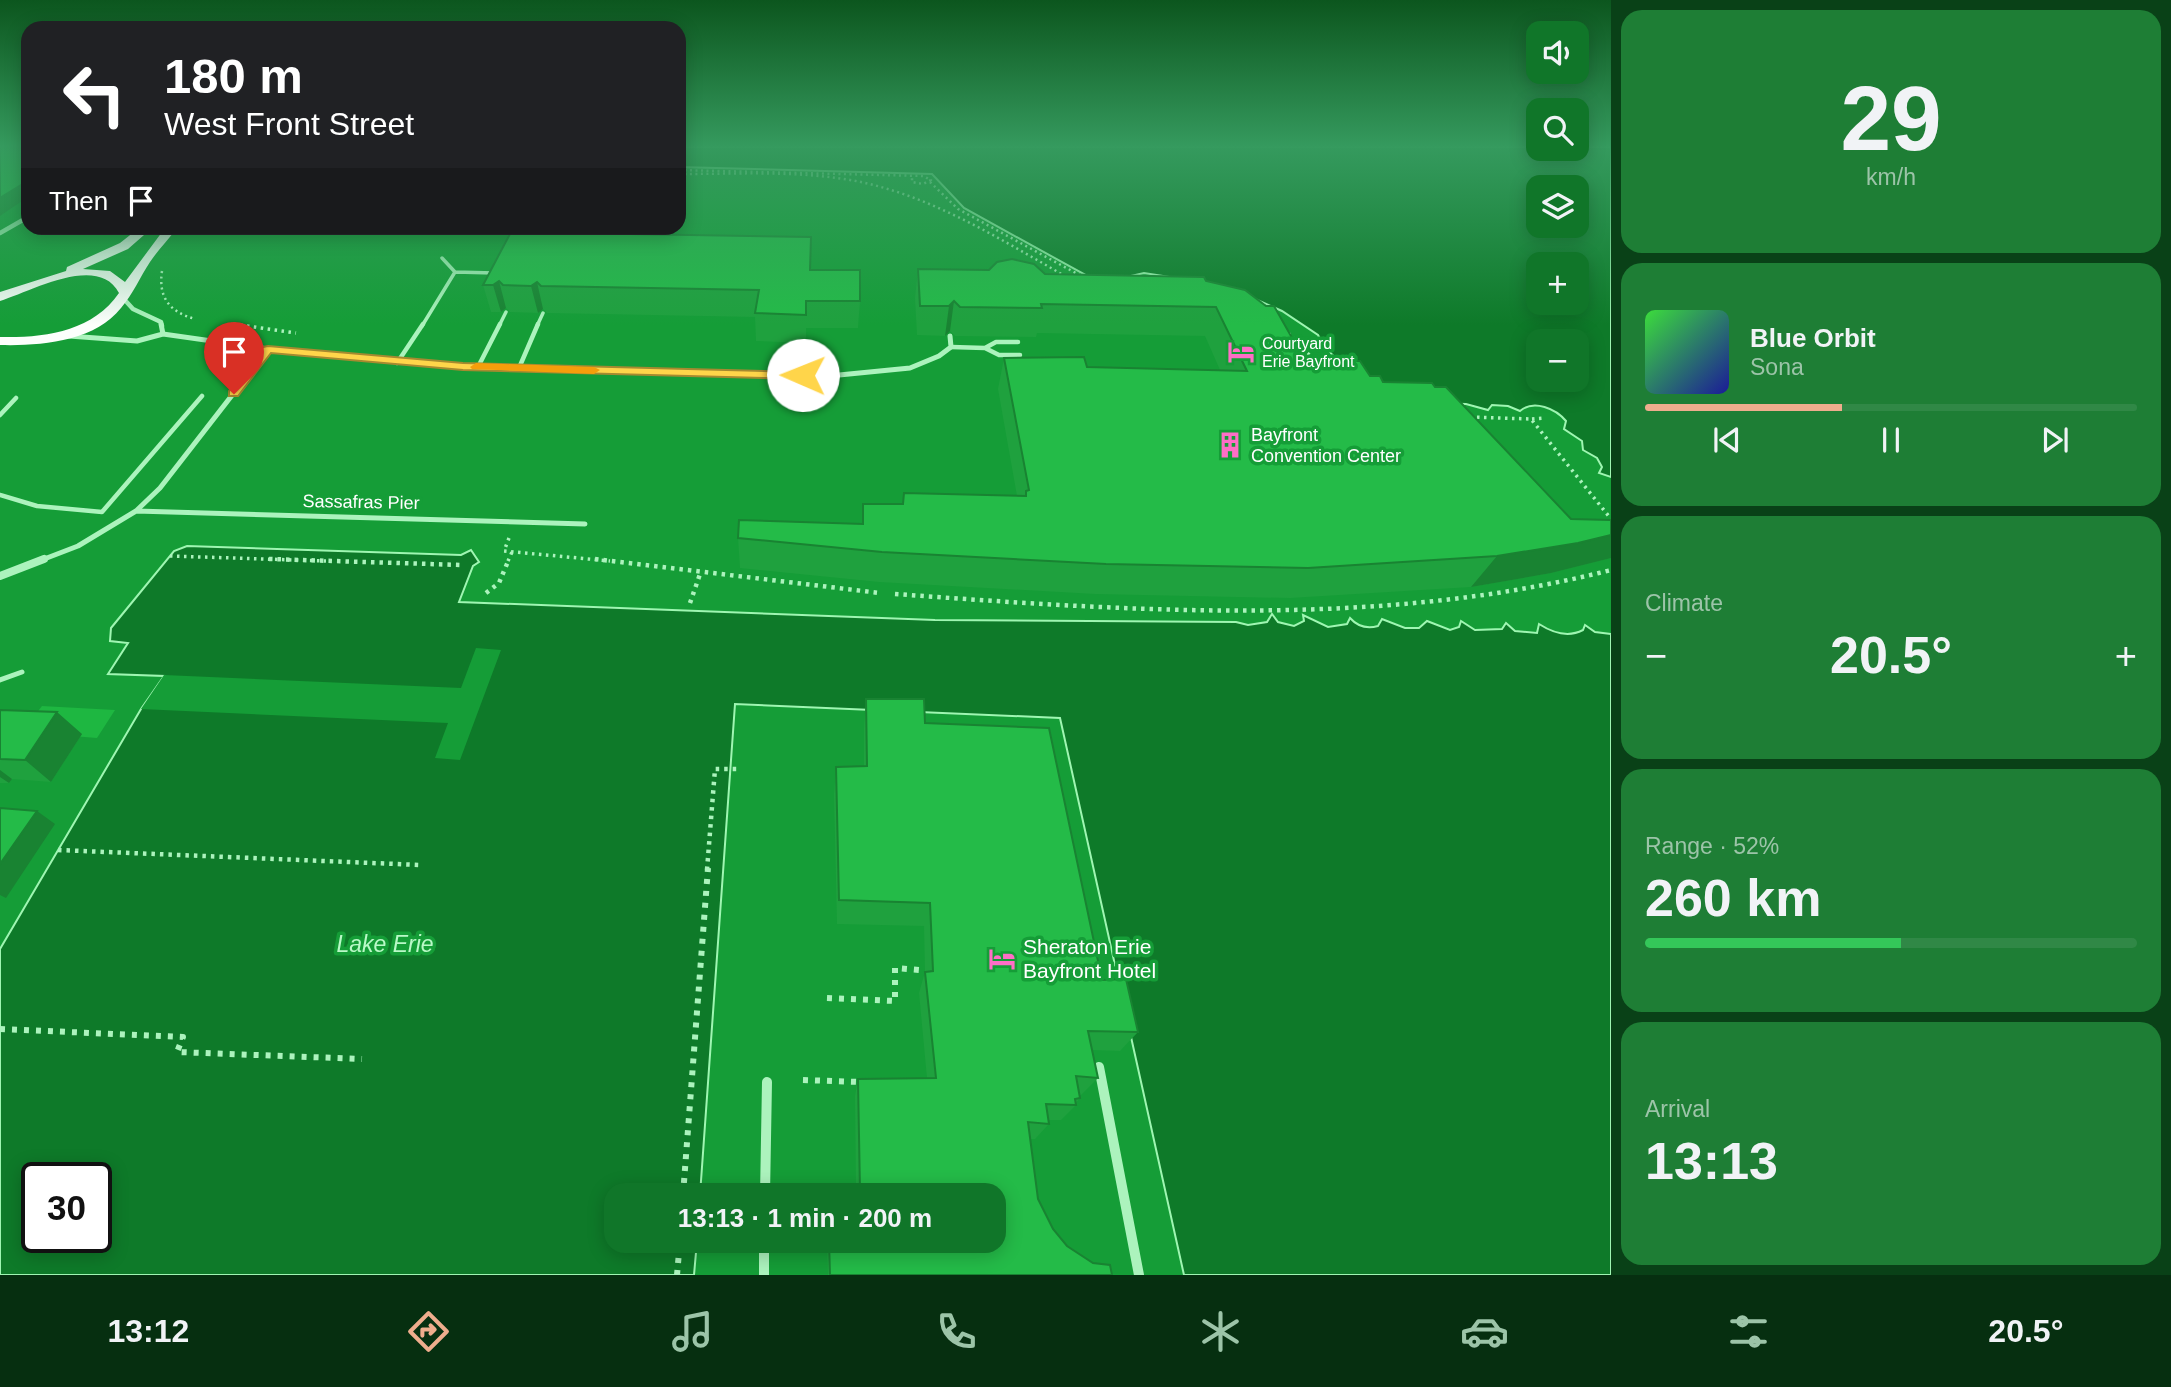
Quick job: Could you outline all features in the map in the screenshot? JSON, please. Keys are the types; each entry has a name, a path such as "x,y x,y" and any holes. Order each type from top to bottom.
{"highway":[{"path":"0,297 110,253 136,235"},
{"path":"0,341 58,336 97,321 111,312 163,235"},
{"path":"55,276 91,273 106,275 124,285 124,295"}],"street":[{"path":"0,233 21,221"},
{"path":"124,295 133,309 161,322 163,334"},
{"path":"58,336 137,341 163,334 397,363 845,376 871,374 931,361 951,347 950,336"},
{"path":"0,576 78,546 136,511 160,488 268,349"},
{"name":"Sassafras Pier","path":"136,511 585,524"},
{"path":"1099,1067 1139,1275"},
{"path":"765,1183 767,1082"},
{"path":"764,1253 764,1275"}],"lane":[{"path":"442,258 455,272 495,273"},
{"path":"397,363 455,272"},
{"path":"478,367 506,312"},
{"path":"519,368 542,313"},
{"path":"985,348 996,342 1018,342"},
{"path":"951,347 985,348 999,355 1020,355"},
{"path":"0,495 37,506 102,512 202,396"},
{"path":"0,415 16,398"},
{"path":"0,680 22,672"}],"path":[{"path":"929,206 974,225 1075,281"},
{"path":"954,206 1091,282"},
{"path":"974,225 983,222"},
{"path":"1003,241 1012,237"},
{"path":"1028,256 1038,252"},
{"path":"166,262 159,285 161,295 175,311 201,321"},
{"path":"1064,275 1073,272"},
{"path":"227,324 301,334"},
{"path":"1286,330 1316,362"},
{"path":"1464,416 1545,418"},
{"path":"1531,419 1611,519"},
{"path":"509,538 504,551 880,593"},
{"path":"486,593 499,583 512,552"},
{"path":"170,556 462,565"},
{"path":"895,594 1089,606 1268,610 1464,598 1512,592 1611,570"},
{"path":"690,603 700,574"},
{"path":"684,1183 716,769 741,769"},
{"path":"58,850 421,864"},
{"path":"827,998 895,1002 895,968 919,970"},
{"path":"0,1029 183,1037 177,1052 362,1059"},
{"path":"803,1080 865,1082"},
{"path":"677,1275 679,1253"}],"shaded area":[{"path":"42,706 115,710 97,738 22,732"}],"water":[{"path":"963,206 1526,206 1526,238 1589,238 1589,206 1611,206 1611,477 1599,473 1602,467 1597,458 1583,450 1582,441 1564,429 1566,421 1551,409 1532,406 1520,411 1508,406 1492,405 1488,410 1466,404 1426,403 1339,362 1318,335 1282,311 1244,294 1195,281 1144,273 1100,283"},
{"name":"Lake Erie","path":"187,546 461,555 471,550 479,562 473,566 459,602 935,620 1236,622 1248,625 1267,622 1272,614 1278,622 1294,626 1304,621 1303,615 1328,627 1347,624 1350,618 1366,627 1378,626 1382,619 1405,628 1419,628 1427,621 1450,630 1459,627 1461,621 1475,630 1502,629 1506,623 1515,631 1537,633 1539,624 1566,634 1583,630 1585,625 1595,632 1611,634 1611,1275 1184,1275 1060,718 735,704 701,1183 604,1183 604,1253 696,1253 694,1275 0,1275 0,949 141,709 164,676 108,674 128,643 110,641 111,628 174,551"}],"pier":[{"path":"476,648 501,650 460,760 435,758 448,723 141,709 164,675 461,688"}],"building":[{"path":"509,235 811,237 810,270 860,270 860,301 806,301 806,315 755,313 759,290 541,286 537,282 531,286 503,285 499,281 493,285 483,285"},
{"name":"Bayfront Convention Center","path":"1012,259 1034,264 1045,274 1204,277 1206,281 1245,290 1266,306 1274,306 1304,359 1360,361 1370,376 1380,376 1383,382 1432,383 1435,387 1446,387 1571,519 1611,520 1611,535 1497,556 1308,568 1106,564 882,552 738,538 739,520 863,524 863,504 903,504 904,493 1026,496 1026,491 1029,490 1004,358 1084,357 1087,367 1247,371 1216,307 1041,304 1042,308 960,307 954,301 949,306 920,306 918,269 989,270 997,262"},
{"name":"Sheraton Erie Bayfront Hotel","path":"866,699 924,699 925,723 1049,728 1102,980 1126,979 1138,1032 1088,1031 1098,1078 1076,1076 1080,1098 1075,1099 1076,1105 1046,1104 1049,1124 1028,1122 1038,1199 1053,1229 1067,1246 1093,1263 1110,1265 1112,1275 830,1275 829,1253 1006,1253 1006,1183 860,1183 858,1079 936,1078 925,972 933,971 930,903 839,900 836,767 867,766"},
{"path":"0,710 57,712 25,760 0,759"},
{"path":"0,808 37,811 0,864"}],"slow traffic":[{"path":"476,367 594,370"}],"place":[{"name":"Courtyard Erie Bayfront","path":"1241,352"},
{"name":"Bayfront Convention Center","path":"1230,445"},
{"name":"Sheraton Erie Bayfront Hotel","path":"1002,959"}],"route":[{"path":"234,394 268,349 397,363 803,375"}]}
